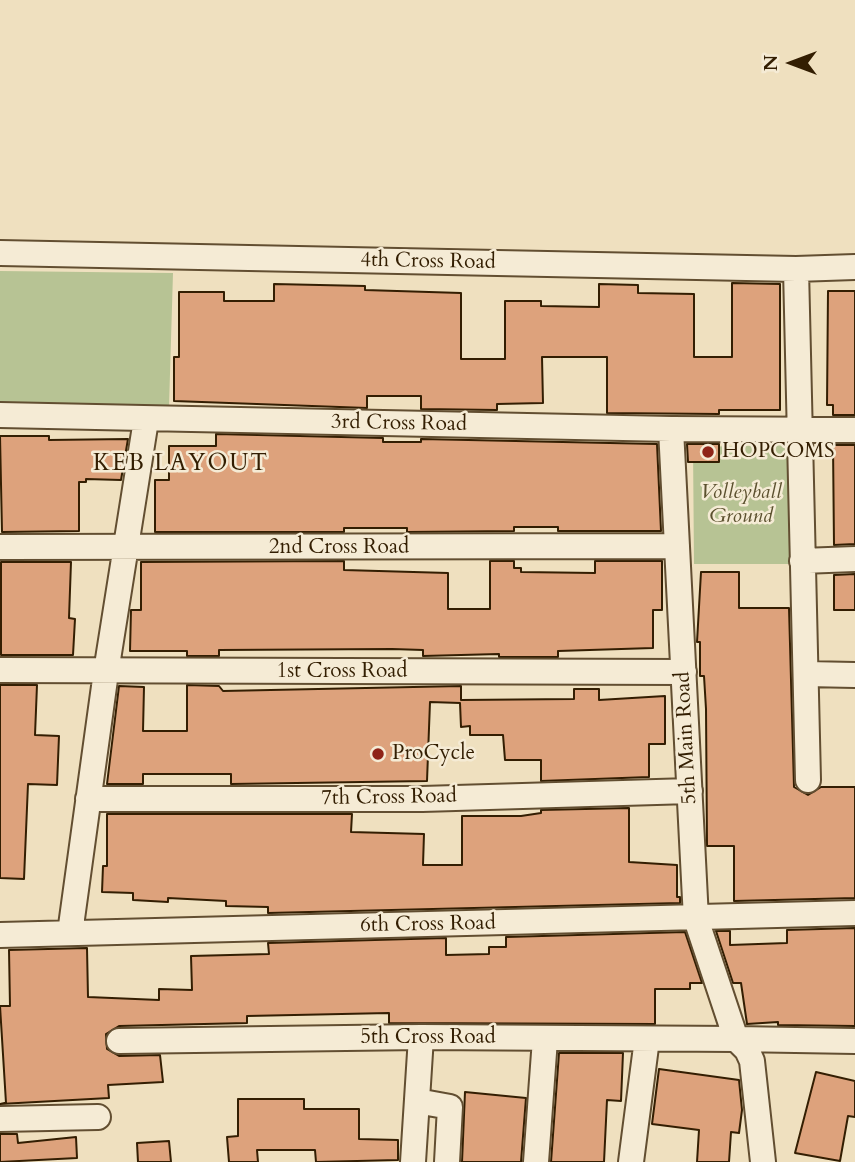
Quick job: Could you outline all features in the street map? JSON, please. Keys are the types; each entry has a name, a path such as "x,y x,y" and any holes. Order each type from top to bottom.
{"street":[{"name":"4th Cross Road","path":"0,253 796,269 855,267"},
{"path":"796,269 808,780"},
{"name":"3rd Cross Road","path":"0,415 146,420 855,430"},
{"path":"70,933 106,672 146,420"},
{"name":"5th Main Road","path":"671,429 696,919 742,1045 752,1062 763,1162"},
{"name":"2nd Cross Road","path":"0,547 127,549 677,546"},
{"path":"802,561 855,559"},
{"name":"1st Cross Road","path":"0,670 684,671"},
{"path":"806,674 855,675"},
{"name":"7th Cross Road","path":"88,799 422,799 690,790"},
{"name":"6th Cross Road","path":"0,935 855,913"},
{"path":"413,1162 421,1037"},
{"name":"5th Cross Road","path":"119,1041 421,1037 647,1040 742,1045 855,1041"},
{"path":"536,1162 545,1039"},
{"path":"631,1162 647,1040"},
{"path":"417,1101 450,1107 447,1162"},
{"path":"0,1119 98,1116"}],"green space":[{"path":"0,271 173,273 169,407 0,405"},
{"name":"Volleyball Ground","path":"788,445 790,564 694,564 693,447"}],"building":[{"path":"732,283 780,284 780,410 719,410 719,414 607,413 607,357 542,357 543,403 497,404 497,410 421,409 421,396 367,396 367,408 174,401 174,357 179,357 179,292 224,292 224,301 274,301 274,284 365,286 365,290 461,293 461,359 505,359 505,301 541,301 541,306 599,307 599,284 638,285 638,293 694,294 694,357 732,357"},
{"path":"828,291 855,291 855,415 833,415 833,405 827,405"},
{"path":"216,434 383,438 383,442 421,442 421,439 657,444 661,531 558,531 558,527 514,527 514,531 407,532 407,528 344,528 344,532 155,532 155,480 169,480 169,446 216,446"},
{"path":"0,436 49,436 49,440 128,439 121,480 86,479 86,482 79,482 79,531 2,532"},
{"path":"687,444 719,444 719,462 688,462"},
{"path":"833,445 855,445 855,544 834,545"},
{"path":"344,561 344,570 448,573 448,609 490,609 490,561 514,561 514,568 521,568 521,572 595,573 595,561 662,561 662,610 653,610 653,648 558,651 558,657 499,657 499,654 423,656 423,650 392,649 219,650 219,656 187,656 187,651 130,651 131,610 141,610 141,562"},
{"path":"1,562 71,562 69,618 75,619 73,655 1,655"},
{"path":"701,572 739,572 739,608 789,608 794,787 808,795 821,787 855,787 855,898 734,901 734,846 707,846 706,709 704,676 700,676 700,642 697,642"},
{"path":"855,574 855,610 834,610 834,575"},
{"path":"0,685 37,685 35,735 59,736 57,785 28,784 24,879 0,878"},
{"path":"187,685 219,686 223,691 461,686 461,700 574,699 574,689 599,689 599,700 665,696 665,744 649,744 649,777 541,781 541,760 505,760 503,735 470,735 470,726 461,727 460,703 430,702 427,781 231,784 231,774 143,774 143,784 107,784 119,686 144,687 143,731 187,731"},
{"path":"629,808 629,862 677,865 677,897 680,897 680,903 268,913 268,907 226,906 226,901 168,898 168,902 133,900 133,893 102,892 103,866 107,866 107,814 352,814 351,832 424,834 423,865 462,865 462,816 521,816 541,813 541,810"},
{"path":"855,928 855,1026 778,1025 778,1022 747,1024 741,983 733,983 716,931 730,931 730,945 787,943 787,930"},
{"path":"685,932 702,983 690,983 690,989 655,989 655,1024 389,1023 389,1013 247,1016 247,1023 119,1026 106,1034 107,1049 119,1056 160,1055 163,1082 108,1085 109,1098 0,1104 6,1103 0,1006 10,1006 9,950 87,948 88,997 159,1000 159,989 192,990 191,956 269,954 268,943 446,938 446,955 489,954 489,947 506,947 506,937"},
{"path":"559,1053 623,1053 621,1101 607,1100 604,1162 551,1162"},
{"path":"659,1069 739,1080 742,1110 739,1133 731,1132 729,1162 697,1162 699,1130 652,1124"},
{"path":"816,1072 855,1081 855,1117 848,1116 840,1161 795,1153"},
{"path":"465,1092 526,1098 521,1162 462,1162"},
{"path":"238,1099 304,1099 304,1109 359,1109 359,1139 398,1140 398,1160 316,1162 315,1150 257,1150 258,1162 229,1162 227,1137 238,1136"},
{"path":"0,1134 17,1134 18,1143 76,1137 77,1158 0,1162"},
{"path":"169,1141 171,1162 138,1162 137,1143"}],"place":[{"name":"HOPCOMS","path":"708,452"},
{"name":"ProCycle","path":"378,754"}],"district":[{"name":"KEB LAYOUT","path":"181,465"}]}
